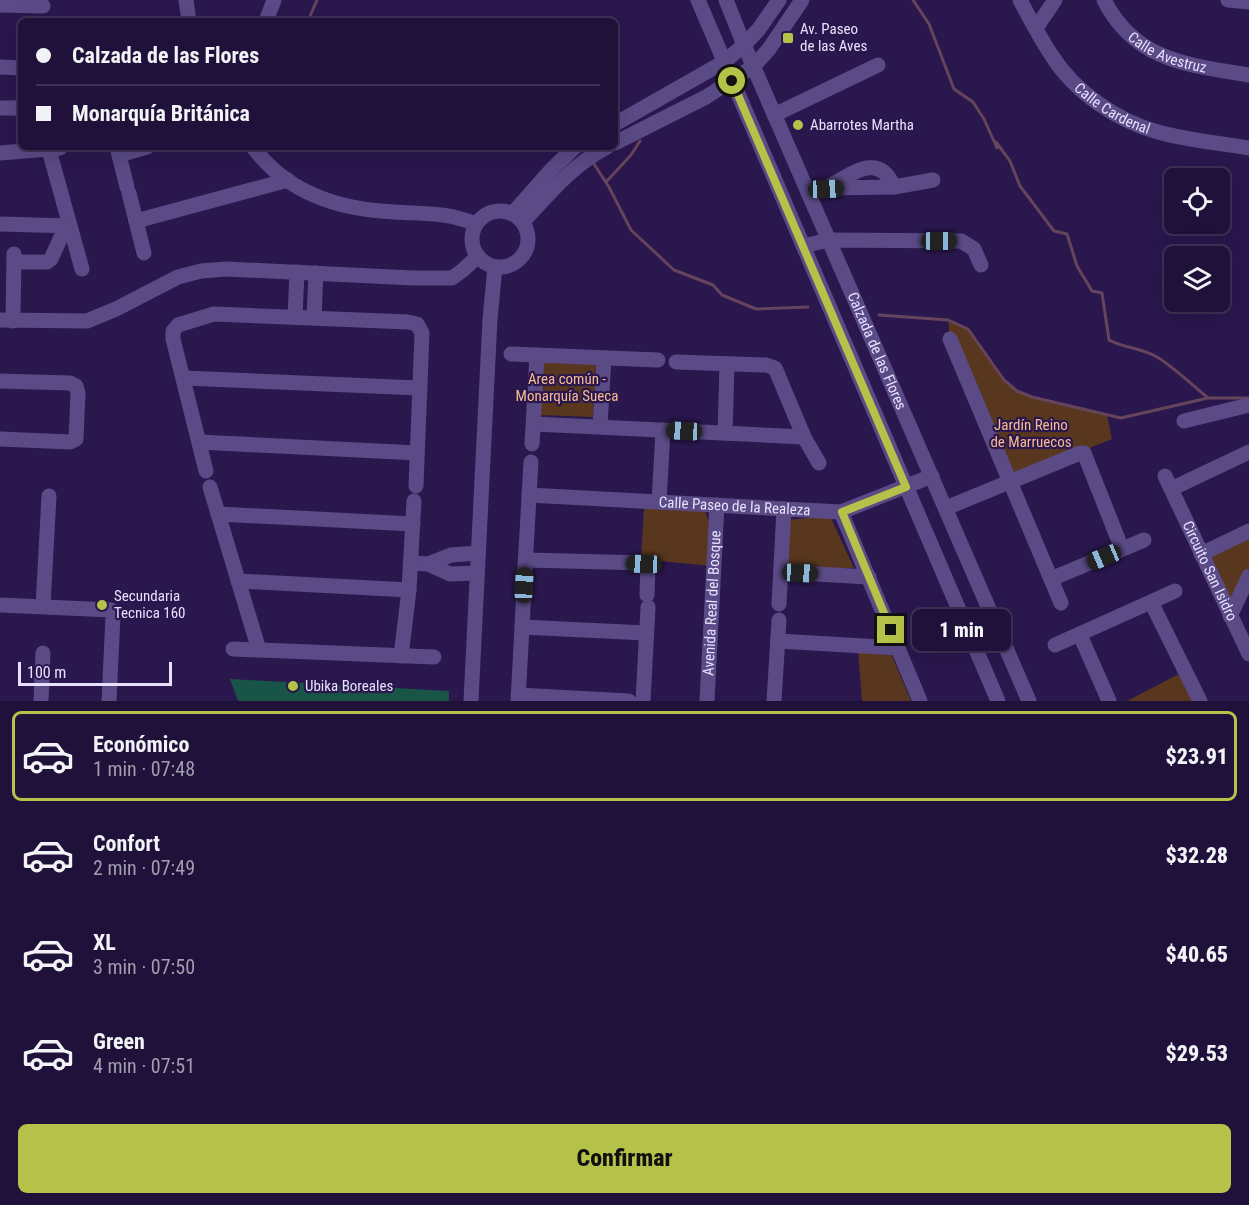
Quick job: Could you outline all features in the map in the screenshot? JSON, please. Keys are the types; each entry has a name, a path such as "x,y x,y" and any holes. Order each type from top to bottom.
{"street":[{"path":"267,18 274,0"},
{"name":"Calzada de las Flores","path":"698,0 998,701"},
{"name":"Calzada de las Flores","path":"726,0 774,116 1029,701"},
{"path":"618,122 724,62 759,28 778,0"},
{"path":"618,141 706,97 754,66 769,49 802,0"},
{"name":"Calle Cardenal","path":"1020,0 1052,56 1064,72 1082,90 1114,113 1134,124 1159,132 1249,148"},
{"path":"1036,28 1055,0"},
{"name":"Calle Avestruz","path":"1104,0 1127,33 1153,52 1183,64 1249,75"},
{"path":"1228,0 1249,2"},
{"path":"189,1 189,18"},
{"path":"0,5 43,6"},
{"path":"774,116 878,65"},
{"path":"0,67 18,68"},
{"path":"0,108 18,108"},
{"path":"0,153 41,150"},
{"path":"55,150 68,226 82,269"},
{"path":"256,150 276,171 299,189 328,202 361,210 451,215 476,224"},
{"path":"518,218 552,169 572,150"},
{"path":"518,218 580,163 602,150"},
{"path":"118,151 144,253"},
{"path":"810,196 858,170 870,167 879,168 887,173 894,187 933,180"},
{"path":"136,221 288,180"},
{"path":"492,212 506,212 518,218 529,242 525,254 515,264 495,267 488,265 478,256 472,244 476,224 492,212"},
{"path":"0,225 68,226"},
{"path":"68,226 54,255 9,257 7,320 87,321 116,309 178,277 201,271 226,269 452,278 478,256"},
{"path":"803,246 829,240 961,241 974,249 981,265"},
{"path":"471,701 495,267"},
{"path":"295,317 297,272"},
{"path":"314,318 316,273"},
{"path":"207,471 173,339 173,331 178,325 214,314 417,324 422,333 417,453 409,590 401,656"},
{"path":"950,339 1061,603"},
{"path":"511,354 658,360"},
{"path":"532,444 537,355"},
{"path":"600,426 604,357"},
{"path":"676,363 766,364 775,368 804,437 819,463"},
{"path":"725,433 727,364"},
{"path":"183,378 419,388"},
{"path":"0,381 70,383 76,386 78,412 76,439 70,442 0,440"},
{"path":"1184,421 1249,405"},
{"path":"534,424 804,437"},
{"path":"659,502 663,430"},
{"path":"199,442 417,453"},
{"name":"Circuito San Isidro","path":"1249,452 1168,483 1249,654"},
{"path":"946,508 1084,453 1122,549"},
{"path":"531,462 518,698 628,701"},
{"name":"Calle Paseo de la Realeza","path":"529,495 842,512 932,476"},
{"path":"210,487 259,650"},
{"path":"43,606 50,496"},
{"name":"Avenida Real del Bosque","path":"707,701 717,505"},
{"path":"779,603 784,508"},
{"path":"842,512 920,701"},
{"path":"218,514 413,524"},
{"path":"1201,554 1249,531"},
{"path":"1051,579 1144,540"},
{"path":"411,564 428,564 451,555 478,553"},
{"path":"526,560 644,564 648,566 643,701"},
{"path":"428,564 450,574 477,573"},
{"path":"781,572 869,577"},
{"path":"1230,616 1249,576"},
{"path":"237,581 409,590"},
{"path":"1055,645 1175,591"},
{"path":"1151,602 1200,701"},
{"path":"0,605 111,610 113,616 109,701"},
{"path":"774,701 779,620"},
{"path":"522,627 646,633"},
{"path":"974,643 999,633"},
{"path":"1080,635 1109,701"},
{"path":"778,641 898,648"},
{"path":"233,649 434,657"},
{"path":"41,701 43,654"}],"green space":[{"name":"Jardín Reino de Marruecos","path":"948,320 968,329 1004,380 1017,391 1032,397 1107,415 1112,439 1011,479 950,339"},
{"name":"Area común - Monarquía Sueca","path":"542,359 596,361 593,417 538,415"},
{"path":"644,507 705,512 710,523 710,566 641,559"},
{"path":"830,516 854,568 787,568 787,520"},
{"path":"1249,535 1249,567 1229,602 1206,556"},
{"path":"858,650 890,651 911,701 862,701"},
{"path":"1179,674 1192,701 1127,701"}],"building":[{"name":"Ubika Boreales","path":"230,679 449,691 449,701 238,701"}],"waterway":[{"path":"309,18 317,0"},
{"path":"913,0 929,24 954,89 973,102 984,119 997,148 996,142 1010,161 1020,186 1054,231 1067,234 1077,266 1092,291 1102,293 1109,340 1157,357 1208,398"},
{"path":"606,182 631,155 640,141"},
{"path":"592,161 609,187 631,230 674,270 713,285 722,295 756,309 808,307"},
{"path":"879,315 948,320 968,329 1004,380 1017,391 1032,397 1121,418 1208,398 1249,398"}],"place":[{"name":"Av. Paseo de las Aves","path":"788,38"},
{"name":"Abarrotes Martha","path":"798,125"},
{"name":"Secundaria Tecnica 160","path":"102,605"},
{"name":"Ubika Boreales","path":"293,686"}],"route":[{"path":"732,81 906,487 842,512 891,630"}]}
